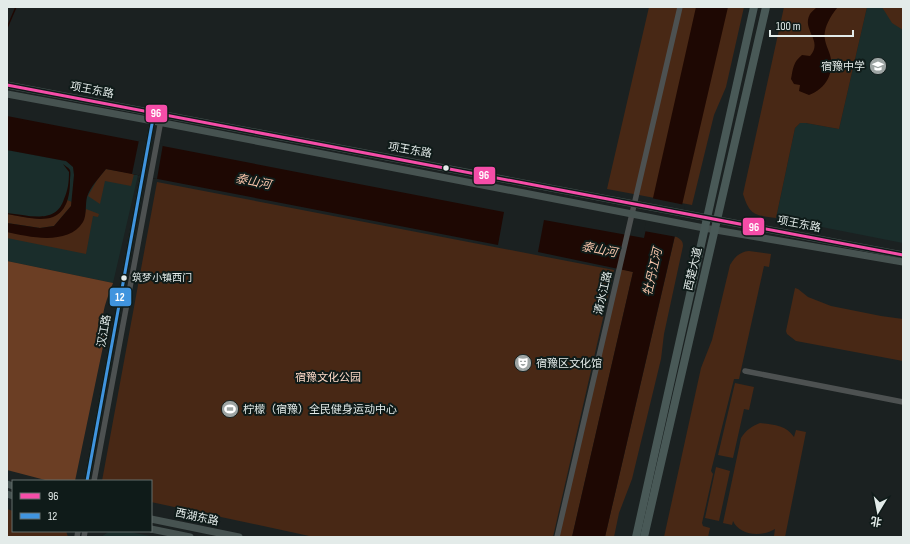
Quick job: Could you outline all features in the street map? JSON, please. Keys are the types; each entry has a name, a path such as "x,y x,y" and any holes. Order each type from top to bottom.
{"highway":[{"name":"西楚大道","path":"636,537 706,217 754,7"},
{"name":"西楚大道","path":"644,537 766,7"}],"main road":[{"name":"项王东路","path":"7,86 903,255"},
{"name":"项王东路","path":"7,94 690,226 903,262"},
{"name":"西湖东路","path":"152,519 239,537"},
{"name":"西湖东路","path":"152,529 190,537"}],"street":[{"name":"清水江路","path":"557,537 680,7"},
{"name":"汉江路","path":"87,480 154,113"},
{"name":"汉江路","path":"94,480 162,115"},
{"path":"745,371 903,402"}],"shaded area":[{"path":"867,7 903,7 903,243 776,218 795,128 800,123 806,123 839,129"},
{"path":"7,150 138,175 113,283 7,261"},
{"path":"7,261 113,283 104,309 103,329 105,337 75,480 45,480 7,470"},
{"path":"108,532 130,532 155,537 101,537"}],"green space":[{"path":"649,7 744,7 726,87 714,115 692,205 607,189"},
{"path":"784,7 867,7 839,129 806,123 800,123 795,128 776,218 754,213 748,207 743,194"},
{"path":"882,7 903,7 903,30 892,23"},
{"path":"106,169 134,174 131,186 105,181 100,204 88,196 97,180"},
{"name":"宿豫文化公园","path":"157,182 614,270 553,537 314,537 152,502 152,480 102,480"},
{"path":"67,200 72,202 71,206 54,226 40,228 7,223 7,214 33,218 50,217 57,214 63,208"},
{"path":"86,209 99,214 98,217 93,216 86,254 7,238 7,232 34,236 83,221"},
{"path":"675,236 682,241 683,246 664,334 661,359 632,479 619,513 614,537 605,537"},
{"path":"749,251 771,254 769,267 764,266 739,379 734,379 711,471 713,474 702,523 703,526 710,528 708,537 664,537 701,368 712,340 730,265 738,255"},
{"path":"621,269 633,272 572,537 559,537"},
{"path":"795,288 808,297 831,306 903,319 903,361 796,341 787,334 786,331"},
{"path":"735,383 754,387 749,410 744,409 733,458 718,455"},
{"path":"760,423 775,425 783,428 794,437 796,430 806,432 785,537 774,536 775,529 770,532 752,534 741,530 733,521 732,525 723,523 741,438 754,425"},
{"path":"716,467 730,471 719,521 705,518"},
{"path":"7,509 12,511 12,532 66,532 68,537 7,537"}],"water":[{"path":"696,7 728,7 605,537 572,537 633,272 538,252 544,220 644,238"},
{"path":"817,7 838,7 828,22 825,34 825,41 831,61 830,74 820,89 809,95 799,91 800,85 794,84 791,79 797,60 802,55 810,56 814,51 815,45 808,25 808,20 810,14"},
{"name":"泰山河","path":"7,116 504,212 498,245 106,169 88,193 84,219 76,230 58,237 48,238 26,236 7,232 7,223 40,228 54,226 71,206 74,175 73,167 66,161 7,150"},
{"path":"63,164 70,171 67,201 62,211 53,217 42,219 7,214 40,216 55,212 60,207 68,186 69,172"}],"pier":[{"path":"139,140 163,144 157,179 132,174"},
{"path":"651,198 685,205 677,237 644,231"}],"waterway":[{"path":"7,28 16,7"}],"transit line":[{"name":"96","path":"7,85 903,255"},
{"name":"12","path":"87,480 154,113"}],"place":[{"name":"宿豫中学","path":"878,66"},
{"name":"筑梦小镇西门","path":"124,278"},
{"name":"宿豫区文化馆","path":"523,363"},
{"name":"柠檬（宿豫）全民健身运动中心","path":"230,409"}],"water label":[{"name":"牡丹江河","path":"653,272"}]}
